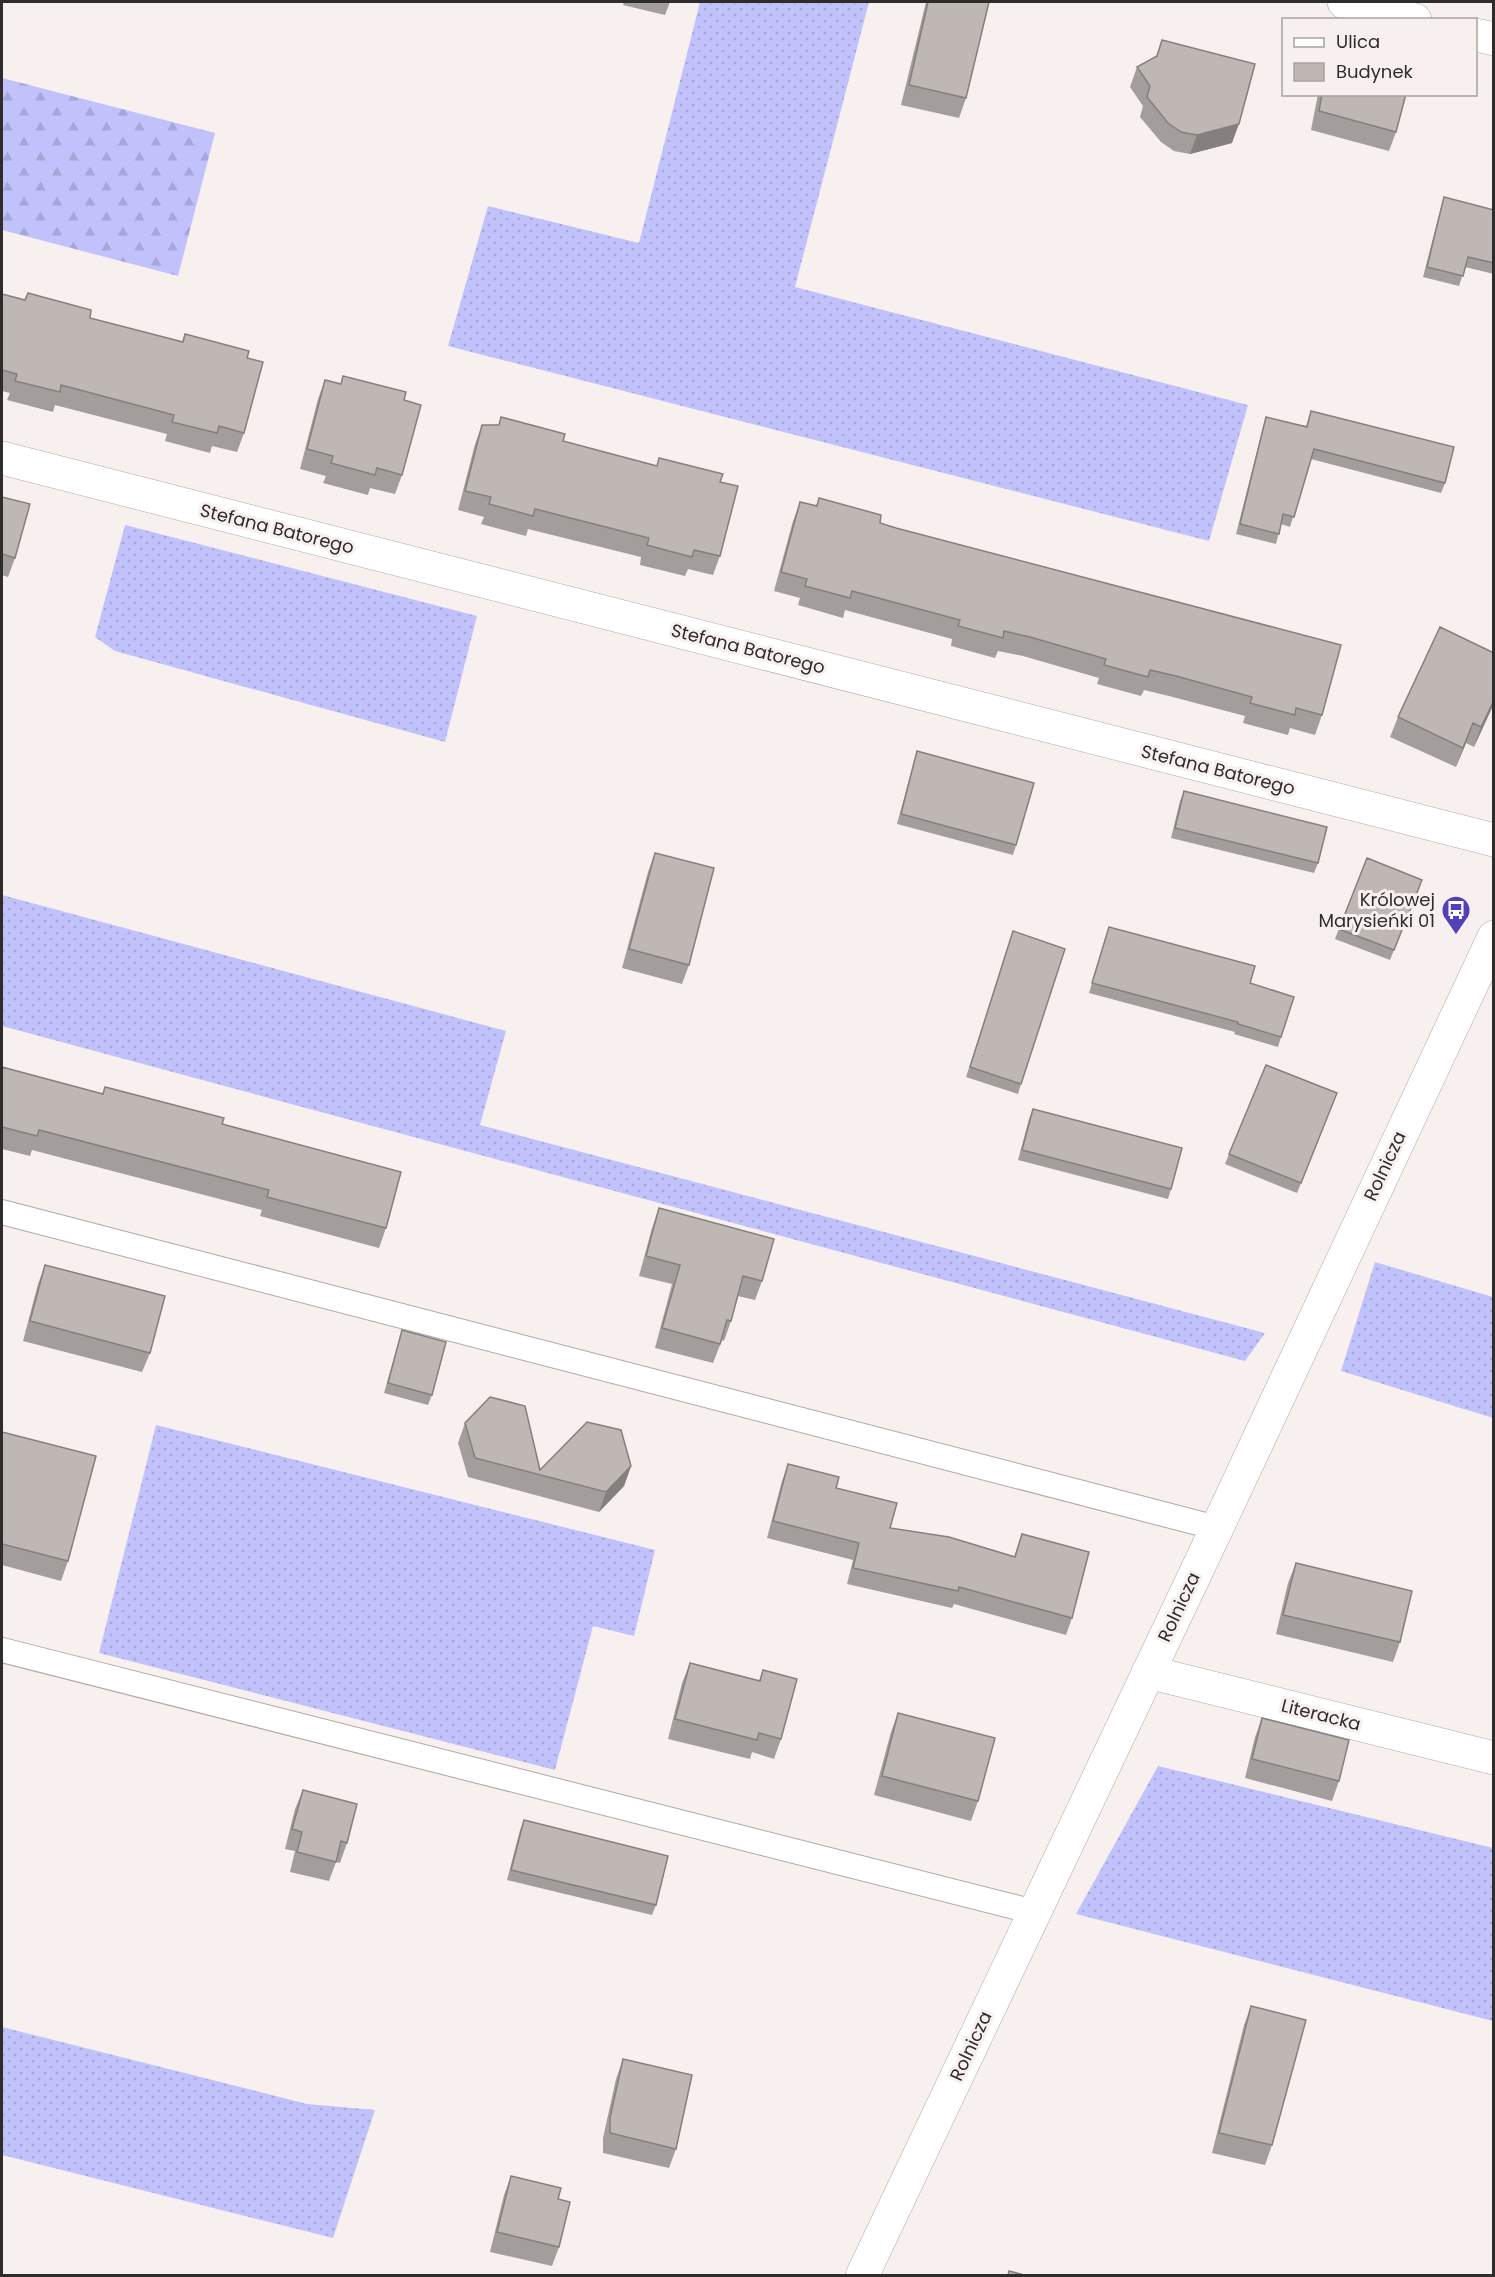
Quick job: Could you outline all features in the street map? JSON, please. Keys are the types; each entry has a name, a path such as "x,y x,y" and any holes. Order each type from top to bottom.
{"street":[{"path":"1344,2 1407,18"},
{"path":"1477,35 1494,39"},
{"name":"Stefana Batorego","path":"2,458 1494,840"},
{"name":"Rolnicza","path":"862,2276 1494,937"},
{"name":"Literacka","path":"1148,1672 1494,1758"}],"lane":[{"path":"2,1212 1217,1528"},
{"path":"2,1650 1034,1912"}],"green space":[{"path":"700,2 869,2 795,287 1248,405 1209,541 448,346 488,206 639,243"},
{"path":"2,78 215,133 178,276 2,230"},
{"path":"125,525 477,616 445,742 115,651 95,637"},
{"path":"2,895 506,1031 480,1125 1265,1333 1245,1361 2,1026"},
{"path":"1375,1262 1493,1297 1493,1418 1341,1371"},
{"path":"156,1425 655,1550 634,1636 593,1626 555,1770 99,1653"},
{"path":"1158,1766 1493,1848 1493,2021 1076,1914"},
{"path":"2,2027 307,2104 375,2110 333,2238 2,2155"}],"building":[{"path":"928,2 989,2 966,98 909,85"},
{"path":"1162,40 1255,64 1239,124 1197,135 1181,132 1168,123 1147,97 1150,86 1137,67 1157,56"},
{"path":"1322,96 1405,96 1396,132 1319,111"},
{"path":"1444,197 1494,210 1494,263 1468,257 1463,276 1427,267"},
{"path":"28,293 91,310 90,318 183,342 185,334 249,351 247,358 263,362 244,433 219,426 217,433 172,422 174,415 61,385 60,392 15,381 17,374 2,370 2,294 25,300"},
{"path":"343,376 406,392 404,400 421,405 402,475 377,468 375,475 331,463 333,456 307,449 325,380 341,384"},
{"path":"1311,411 1454,447 1445,483 1314,449 1294,517 1283,514 1279,534 1240,524 1266,417 1307,427"},
{"path":"501,417 565,434 563,441 657,466 659,458 723,474 720,482 738,486 720,556 694,550 692,557 647,545 649,538 535,509 533,516 489,504 491,497 465,491 482,425 499,425"},
{"path":"2,497 30,504 15,558 2,554"},
{"path":"819,498 881,515 880,523 896,528 1341,645 1322,715 1296,708 1295,715 1250,703 1252,697 1176,676 1150,670 1148,677 1104,665 1106,659 1030,637 1004,631 1003,638 958,626 960,620 852,591 850,598 805,586 807,579 781,572 800,502 817,506"},
{"path":"1440,627 1494,653 1494,700 1481,727 1473,723 1463,748 1398,717"},
{"path":"917,751 1034,783 1016,845 901,814"},
{"path":"1184,791 1327,827 1318,863 1175,828"},
{"path":"655,853 714,868 689,965 629,949"},
{"path":"1367,858 1422,880 1394,950 1339,929"},
{"path":"1109,927 1255,966 1250,983 1294,997 1281,1037 1238,1024 1238,1022 1092,983"},
{"path":"1013,931 1065,949 1021,1084 970,1067"},
{"path":"1266,1065 1337,1093 1301,1183 1229,1154"},
{"path":"2,1067 103,1094 105,1087 224,1118 222,1124 401,1172 386,1228 267,1197 269,1190 39,1130 37,1136 2,1127"},
{"path":"1033,1109 1182,1148 1171,1189 1022,1150"},
{"path":"659,1208 774,1239 762,1281 743,1276 731,1321 727,1320 720,1344 662,1328 680,1265 646,1256"},
{"path":"45,1265 165,1296 150,1353 30,1321"},
{"path":"402,1330 446,1342 432,1395 388,1383"},
{"path":"490,1397 525,1406 540,1470 587,1422 621,1430 631,1466 606,1492 475,1458 465,1423"},
{"path":"2,1432 96,1456 68,1561 2,1544"},
{"path":"788,1464 839,1477 836,1488 897,1503 890,1528 949,1537 1015,1557 1022,1534 1089,1552 1072,1618 959,1587 958,1591 853,1568 859,1543 773,1521"},
{"path":"1296,1563 1412,1591 1400,1642 1283,1615"},
{"path":"690,1663 760,1681 763,1670 797,1679 781,1739 759,1733 757,1740 675,1719"},
{"path":"898,1713 995,1738 978,1801 882,1776"},
{"path":"1262,1718 1349,1740 1339,1781 1252,1759"},
{"path":"303,1790 357,1804 347,1843 341,1841 336,1862 297,1852 302,1832 292,1829"},
{"path":"524,1820 668,1856 656,1905 511,1870"},
{"path":"1251,2006 1306,2020 1272,2145 1219,2133"},
{"path":"623,2059 692,2075 676,2149 610,2133 610,2118"},
{"path":"511,2176 561,2188 558,2199 570,2202 559,2247 497,2232"},
{"path":"1009,2271 1028,2276 1008,2276"}],"place":[{"name":"Królowej Marysieńki 01","path":"1456,936"}]}
